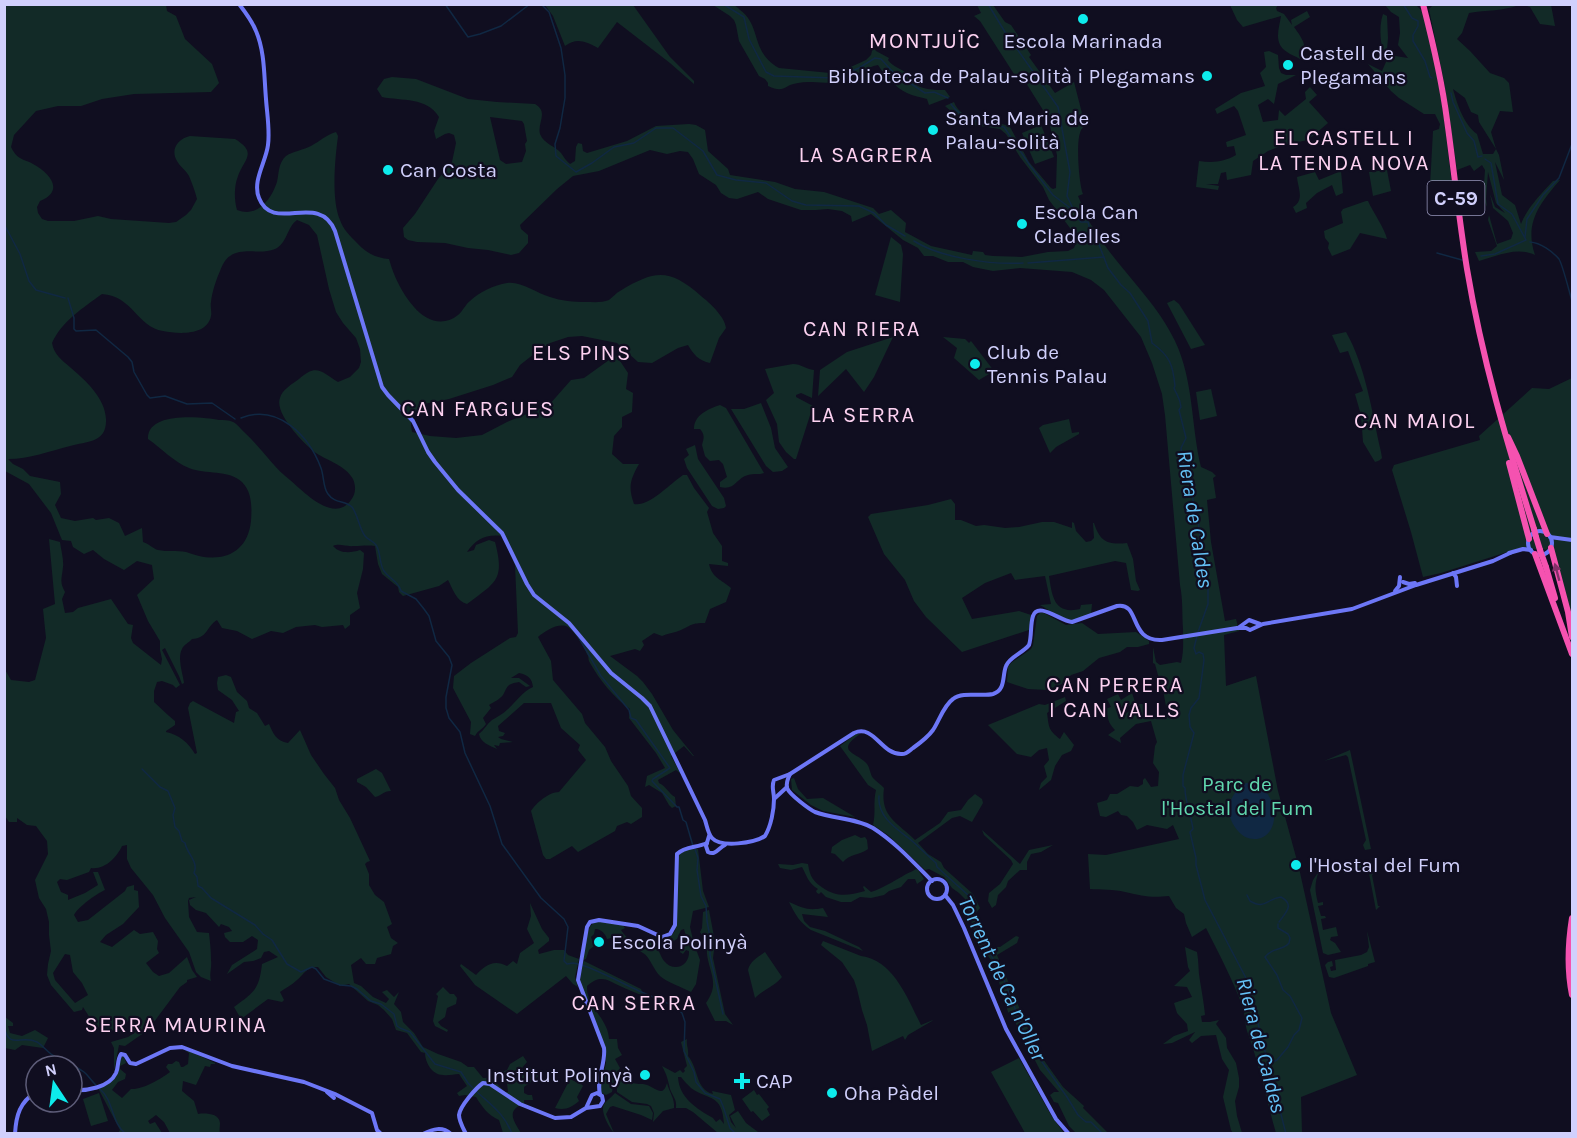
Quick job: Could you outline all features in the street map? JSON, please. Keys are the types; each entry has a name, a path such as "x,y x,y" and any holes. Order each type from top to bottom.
{"highway":[{"name":"C-59","path":"1423,4 1441,81 1473,305 1492,392 1534,530 1532,540 1535,551 1546,567 1572,652"},
{"path":"1502,427 1517,456 1548,535"},
{"path":"1502,427 1532,540"},
{"path":"1551,547 1572,637"},
{"path":"1535,551 1572,652"},
{"path":"1572,918 1569,944 1572,986"},
{"path":"1570,973 1572,995"}],"main road":[{"path":"239,4 250,19 259,39 264,75 269,135 267,152 257,187 260,200 267,210 274,213 313,212 325,216 333,226 382,387 413,421 428,452 458,490 502,533 526,584 534,595 569,623 611,673 650,706 705,820 712,842 719,849"},
{"path":"1336,612 1403,586 1458,573 1522,549 1532,540 1536,532 1572,540"},
{"path":"1548,535 1551,547"},
{"path":"1522,549 1544,554 1557,540 1563,539"},
{"path":"1426,581 1451,577 1453,574 1510,553"},
{"path":"1245,625 1250,630 1263,624 1336,612 1360,606 1403,586 1418,583"},
{"path":"466,1134 460,1119 460,1110 477,1087 483,1083 490,1084 520,1104 555,1118 571,1117 586,1108 598,1107 603,1103 599,1087 605,1056 604,1048 578,978 587,926 592,921 599,920 638,926 662,937 670,934 675,925 677,854 683,849 712,842 728,844 755,841 765,836 769,828 774,800 772,786 776,778 790,774 860,731 869,733 897,754 907,753 932,732 952,699 960,696 992,694 999,690 1007,663 1026,650 1029,645 1033,615 1039,610 1072,622 1124,605 1129,609 1140,631 1150,639 1157,640 1237,628 1250,620 1263,624"},
{"path":"1254,622 1254,628"},
{"path":"774,800 787,785 790,774"},
{"path":"780,778 784,779 793,795 813,811 850,819 871,827 892,842 932,881"},
{"path":"773,790 793,795"},
{"path":"706,849 712,842"},
{"path":"697,847 706,849 712,854 728,844"},
{"path":"939,879 945,883 947,889 945,895 936,899 930,896 928,886 932,881 939,879"},
{"path":"945,895 953,905 964,928 1006,1029 1056,1119 1070,1134"},
{"path":"84,1090 91,1090 111,1080 116,1073 118,1058 121,1054 125,1055 130,1063 136,1064 178,1046 232,1066 300,1081 324,1090 370,1112 381,1134"},
{"path":"586,1108 590,1096 599,1087"},
{"path":"324,1090 334,1098"},
{"path":"594,1093 600,1094"},
{"path":"589,1101 593,1106"},
{"path":"15,1134 17,1118 24,1102"},
{"path":"423,1134 439,1128 451,1134"}],"green space":[{"path":"732,4 747,16 764,54 779,68 830,73 844,70 866,60 871,55 873,47 889,58 892,64 908,74 916,85 928,89 945,90 950,97 929,105 927,99 909,94 899,88 878,65 837,82 804,82 781,89 768,86 765,79 759,76 739,41 734,20 713,5"},
{"path":"1434,4 1519,5 1469,13 1462,33 1457,39 1490,73 1504,78 1509,83 1513,112 1500,111 1491,132 1499,155 1504,180 1495,162 1502,195 1515,205 1521,224 1539,196 1553,181 1560,180 1540,205 1533,223 1531,233 1535,255 1521,251 1479,261 1475,252 1491,251 1497,246 1488,220 1489,215 1497,244 1511,239 1513,233 1508,221 1493,208 1490,194 1495,207 1505,213 1496,203 1488,172 1487,207 1483,198 1485,170 1482,165 1474,171 1470,165 1457,170 1444,82 1429,9","holes":["1453,89 1465,98 1471,112 1478,115 1479,122 1496,149 1493,154 1483,154 1477,134 1465,120"]},
{"path":"5,5 166,5 167,11 176,16 185,39 212,64 219,83 211,92 134,94 102,99 81,106 58,106 36,111 14,135 11,147 17,156 45,172 52,182 52,192 40,201 37,207 42,219 74,221 98,216 111,219 176,222 191,210 197,199 189,176 178,163 174,152 176,145 182,139 190,136 235,139 246,148 248,152 237,180 235,197 237,210 251,212 262,206 271,195 277,182 280,165 286,156 336,132 338,136 335,201 341,223 364,250 389,259 406,296 419,312 429,319 446,321 452,319 478,295 492,287 507,283 523,285 559,299 603,302 632,284 662,275 680,280 709,302 720,315 726,328 719,338 710,363 697,357 688,345 652,363 638,362 617,343 582,336 568,337 550,343 534,354 520,365 512,377 449,399 424,404 412,419 411,425 412,432 430,436 456,438 482,435 549,405 571,380 584,378 616,355 628,373 626,389 633,393 632,412 622,417 622,427 614,436 612,454 623,464 639,464 631,484 634,504 651,499 683,475 687,475 709,508 707,512 713,533 722,546 722,561 728,563 728,566 709,564 715,576 731,588 726,602 710,609 705,623 694,624 662,636 654,633 642,641 644,645 640,651 635,649 610,656 643,682 673,730 694,756 684,746 671,756 681,774 676,770 658,780 675,797 676,806 672,808 662,793 649,785 645,787 647,776 665,768 629,718 630,709 602,682 590,663 582,643 571,629 564,626 552,628 538,637 551,661 553,680 582,714 585,723 605,747 611,761 628,786 631,796 642,808 642,817 631,824 627,822 617,826 615,831 578,852 572,846 550,859 546,859 543,855 531,811 543,798 559,792 586,760 578,750 580,745 561,728 551,703 524,703 498,726 499,731 505,733 498,737 513,742 494,745 497,749 481,739 479,734 490,722 533,687 531,679 525,675 519,673 511,678 519,678 530,686 526,687 519,682 508,686 502,696 489,705 491,708 483,718 486,724 475,736 470,734 471,722 453,688 454,676 510,638 516,637 518,633 515,565 502,536 482,538 467,552 474,550 476,545 489,540 495,542 499,565 496,579 467,604 457,597 448,580 439,586 403,596 398,587 382,574 375,546 336,545 333,546 342,552 360,550 364,553 357,593 360,608 350,615 350,625 345,629 343,625 296,627 283,633 271,631 252,639 237,631 222,628 217,620 201,637 192,639 183,647 180,657 184,683 182,684 165,648 162,650 180,685 176,688 162,681 157,682 154,702 175,721 175,725 166,732 183,740 195,754 197,753 188,708 190,703 193,701 234,723 236,712 239,711 232,700 218,690 218,677 226,675 231,677 237,692 247,701 249,708 257,713 265,726 269,724 278,738 288,743 300,730 311,755 335,788 370,861 365,864 369,874 369,885 375,895 384,902 392,924 387,927 391,938 398,943 393,946 391,954 377,958 375,964 366,964 361,958 351,965 354,983 373,997 386,1003 389,999 382,992 387,990 394,997 399,992 394,1004 401,1012 403,1022 423,1047 468,1067 474,1067 483,1078 489,1076 505,1092 508,1092 507,1083 502,1081 498,1073 507,1070 510,1064 523,1056 527,1062 522,1068 524,1073 529,1067 534,1069 539,1076 524,1087 524,1093 532,1095 533,1100 524,1100 524,1103 518,1106 513,1113 521,1133 503,1133 499,1120 486,1110 476,1097 459,1096 457,1093 467,1086 459,1074 445,1075 432,1070 425,1053 421,1052 407,1033 396,1030 392,1019 384,1010 368,1001 349,984 340,986 326,977 318,967 308,969 280,992 284,1000 282,1002 268,999 241,1019 234,1007 254,990 259,980 262,964 278,957 269,951 264,952 261,958 244,962 227,974 232,965 257,949 258,940 252,936 243,942 230,942 224,933 232,931 229,927 221,924 219,927 206,913 190,905 189,900 196,897 189,898 188,901 189,917 197,932 209,933 211,981 201,977 196,972 189,952 165,918 153,895 131,868 127,859 127,845 122,846 106,865 91,868 89,872 67,880 60,879 57,882 61,892 68,895 68,900 85,893 98,885 93,872 98,872 105,890 76,912 74,915 78,922 88,920 127,887 134,885 134,890 138,891 139,907 123,924 106,935 100,942 112,947 134,930 140,934 153,932 158,941 159,953 146,963 153,972 159,976 169,973 187,957 197,977 187,980 180,987 148,1030 125,1046 119,1045 114,1071 114,1048 111,1042 128,1037 137,1031 141,1026 138,1019 128,1021 121,1031 101,1028 94,1024 83,1007 82,1010 74,1012 51,985 47,975 51,951 49,922 46,909 39,898 35,880 48,854 47,841 36,826 27,825 17,818 17,822 9,822 5,816 4,668 11,680 29,682 35,680 46,638 43,609 55,604 49,539 60,542 63,561 61,583 65,592 62,599 65,613 111,599 128,624 133,625 131,638 133,643 161,665 160,641 137,595 154,579 152,565 137,561 124,570 93,550 84,554 73,547 71,541 62,540 51,513 29,484 5,471","holes":["297,220 309,225 317,235 336,312 356,338 361,362 359,368 350,377 338,382 323,372 310,371 285,390 279,404 291,428 304,443 350,474 355,487 351,500 344,507 336,509 319,503 284,474 237,424 228,420 189,417 166,420 156,424 150,430 148,439 173,459 189,468 230,475 242,482 250,495 251,521 246,540 234,552 219,557 209,557 183,551 161,551 143,542 142,528 125,536 119,523 109,518 75,521 61,518 55,505 61,494 60,482 30,476 8,459 32,456 89,442 103,433 105,411 98,397 88,384 59,357 53,347 52,343 61,328 102,294 121,300 154,328 176,333 198,330 208,323 211,316 214,286 227,259 235,253 270,251 279,247","65,954 70,955 73,972 88,995 75,1003 55,980 53,973"]},
{"path":"545,5 633,5 670,57 694,81 694,84 617,22 598,48 578,41 565,46 553,16"},
{"name":"Parc de l'Hostal del Fum","path":"977,5 993,5 1005,22 1011,25 1031,55 1029,57 1055,93 1074,82 1085,125 1081,131 1078,146 1078,164 1083,194 1078,196 1089,221 1104,244 1157,311 1175,341 1186,372 1201,467 1216,476 1213,478 1216,498 1207,500 1211,542 1225,621 1236,619 1239,631 1224,635 1226,686 1256,676 1278,791 1299,868 1331,1013 1357,1075 1301,1097 1302,1133 1276,1133 1247,1031 1243,1008 1206,928 1192,937 1184,914 1176,908 1169,896 1157,897 1116,890 1090,889 1088,854 1106,855 1179,839 1173,825 1167,829 1147,825 1137,830 1127,816 1121,815 1118,811 1106,817 1100,816 1097,803 1107,800 1110,794 1117,794 1130,786 1138,787 1143,784 1145,778 1151,787 1158,786 1159,772 1153,763 1157,742 1151,721 1136,724 1120,738 1121,743 1108,735 1115,730 1109,722 1105,709 1111,707 1107,699 1118,694 1121,700 1132,693 1135,702 1121,711 1122,716 1135,704 1146,704 1148,714 1165,715 1169,712 1161,680 1153,663 1153,647 1156,662 1160,665 1181,663 1183,654 1182,596 1162,394 1141,337 1104,290 1091,280 1072,272 1020,268 993,271 973,267 963,262 948,262 933,256 924,256 918,248 903,240 871,214 852,222 851,216 842,211 801,210 768,199 758,192 737,199 729,198 721,193 716,185 699,174 688,152 680,151 667,154 650,150 599,171 573,176 520,225 528,235 528,243 519,253 511,255 445,243 417,242 404,237 403,228 452,162 456,143 454,135 449,133 436,139 434,131 439,117 428,106 414,101 382,97 377,89 384,79 392,77 416,79 468,99 535,104 542,114 540,134 570,164 575,161 578,143 582,144 583,151 587,153 627,141 656,126 696,125 705,130 708,151 728,169 730,175 775,182 795,189 824,192 873,208 879,214 891,210 906,223 905,232 931,246 972,255 973,251 983,252 985,255 993,256 1022,257 1068,251 1074,248 1077,240 1073,232 1006,134 1000,129 962,121 945,106 954,102 964,114 1010,127 1029,162 1051,188 1056,188 1057,155 1048,118 1021,75 1014,74 980,21 974,16 981,13","holes":["490,117 522,121 527,141 522,162 506,164 500,160"]},
{"path":"1230,5 1278,5 1277,11 1284,14 1292,25 1291,20 1307,11 1310,17 1294,27 1304,44 1304,51 1300,59 1287,52 1278,40 1281,16 1243,27"},
{"path":"1385,5 1416,5 1423,12 1443,110 1454,202 1450,207 1430,186 1433,131 1439,129 1440,124 1435,114 1424,114 1399,98 1368,64 1382,71 1386,62 1381,38 1383,14 1387,16 1387,50 1395,56 1408,58 1398,45 1399,17"},
{"path":"1524,5 1551,5 1555,26 1540,24 1530,7"},
{"path":"1269,51 1278,55 1281,73 1296,75 1278,84 1274,104 1268,99 1258,105 1263,122 1278,120 1279,110 1285,116 1306,99 1305,92 1310,87 1317,95 1309,102 1328,123 1308,140 1283,145 1253,161 1251,175 1227,180 1226,172 1221,173 1218,184 1206,184 1219,186 1218,190 1196,187 1199,161 1218,161 1236,155 1234,146 1227,147 1226,142 1246,135 1234,106 1217,114 1215,109 1241,93 1265,86 1260,73 1266,67 1264,52"},
{"path":"1041,125 1054,157 1035,164 1022,133"},
{"path":"1387,170 1391,191 1373,196 1369,172"},
{"path":"1341,171 1343,193 1336,196 1332,185 1317,193 1306,203 1307,208 1296,213 1293,207 1300,198 1297,177 1315,172 1319,180"},
{"path":"1366,201 1387,239 1360,233 1350,249 1332,256 1324,231 1343,223 1341,212 1343,209"},
{"path":"891,237 901,245 903,254 900,302 875,295"},
{"path":"1174,300 1179,304 1205,345 1191,349 1167,303"},
{"path":"1346,332 1359,360 1371,406 1382,458 1375,462 1363,442 1361,415 1355,394 1363,391 1348,351 1340,353 1332,335"},
{"path":"893,337 874,377 864,392 846,369 818,396 820,370 847,352"},
{"name":"Club de Tennis Palau","path":"943,337 965,339 969,343 971,341 994,371 979,380 954,358 957,348"},
{"path":"793,364 814,370 812,398 801,393 796,395 813,406 796,459 786,452 779,442 777,424 766,400 774,393 765,369"},
{"path":"1572,378 1572,632 1552,550 1520,548 1423,577 1392,470 1394,465 1480,440 1479,436 1532,388 1549,389"},
{"path":"1211,389 1217,416 1200,420 1196,392"},
{"path":"761,403 771,428 775,448 788,467 782,471 773,472 766,466 731,409 744,409"},
{"path":"720,405 726,408 764,473 748,475 725,488 720,487 720,482 727,477 723,464 719,460 710,461 705,456 702,445 703,433 700,429 694,429 699,416"},
{"path":"1069,419 1072,433 1079,432 1079,434 1050,453 1039,428"},
{"path":"695,445 698,459 724,498 726,506 724,508 718,509 712,506 687,468 684,459 689,455 686,449"},
{"path":"951,499 955,504 955,520 976,526 1005,528 1054,522 1072,528 1072,522 1076,531 1086,542 1094,538 1094,523 1099,534 1106,541 1127,543 1140,590 1131,590 1126,563 1115,561 1049,576 1053,597 1060,606 1071,610 1080,609 1081,605 1092,604 1091,614 1073,621 1064,619 1040,605 1051,604 1045,576 1015,580 1011,573 985,583 962,598 972,619 1019,611 1031,615 1029,630 962,652 926,617 914,601 905,580 884,554 868,517 871,514"},
{"path":"1040,613 1066,625 1082,623 1098,634 1136,632 1149,641 1149,644 1127,647 1120,652 1099,658 1083,671 1071,675 1064,683 1047,690 1028,689 1007,682 1008,667 1033,645 1037,616"},
{"path":"1065,697 1066,701 1047,713 1048,722 1051,731 1056,736 1060,739 1064,732 1074,745 1071,751 1062,755 1055,766 1051,780 1039,790 1041,783 1047,777 1044,766 1049,760 1047,748 1039,750 1031,757 1017,754 988,725 1039,704 1045,705"},
{"path":"856,734 860,734 852,740 848,748 867,764 873,778 884,788 883,798 891,818 915,840 940,823 948,812 961,810 975,794 982,799 983,803 972,822 960,816 952,818 918,843 973,894 980,908 976,913 979,922 992,947 1000,947 1016,936 1019,937 1017,943 997,955 1035,1045 1040,1046 1038,1052 1063,1087 1108,1133 1076,1133 1069,1126 1058,1103 1054,1102 1050,1095 1059,1092 1040,1070 1008,1012 993,962 978,945 965,899 952,888 944,877 929,869 925,870 888,835 873,825 876,790 868,785 840,746"},
{"path":"1350,750 1371,849 1365,850 1363,845 1366,840 1348,757 1346,755 1324,761"},
{"path":"376,769 382,773 391,791 375,797 366,787 357,782 357,779"},
{"path":"794,778 798,789 807,799 823,798 855,817 823,811 811,805 792,790 791,779"},
{"path":"982,830 1020,864 1029,850 1053,845 1041,852 1031,854 1027,862 1027,870 1020,870 1008,881 1006,887 998,895 996,905 992,908 988,901 989,893 1000,884 1013,864 984,835"},
{"path":"855,835 865,837 868,849 848,857 843,862 831,853 832,847"},
{"path":"690,849 698,849 703,891 709,907 693,911 690,927 700,960 696,984 691,992 660,976 645,955 619,936 607,939 599,929 595,929 591,937 594,946 583,960 591,925 604,922 623,925 625,928 621,930 625,936 634,941 654,944 663,959 672,967 681,966 687,961 689,951 686,950 683,954 680,952 684,947 686,936 684,929 672,942 669,938 676,926 678,858 681,853"},
{"path":"1369,863 1372,868 1378,906 1380,906 1376,910 1368,868 1344,874 1343,869 1331,871 1339,867"},
{"path":"778,864 808,864 812,878 817,883 828,891 839,894 865,891 864,886 871,892 916,869 924,879 917,884 915,879 908,879 901,887 884,895 871,898 860,897 851,902 841,902 826,897 821,892 817,893 818,889 810,882 802,867 791,870 780,868"},
{"path":"1319,871 1316,891 1318,903 1323,902 1323,905 1318,906 1321,916 1326,918 1321,919 1323,930 1336,927 1338,936 1331,937 1330,940 1341,952 1328,955 1323,953 1310,890"},
{"path":"789,902 806,908 823,908 828,917 802,914 804,921 810,927 825,931 863,951 811,930 798,918"},
{"path":"530,903 542,929 549,938 549,941 538,950 539,954 564,950 568,955 579,959 575,977 578,987 566,976 517,1014 475,985 460,966 461,964 476,975 490,964 498,963 507,966 513,961 517,964 520,953 534,943 527,929 531,916"},
{"path":"709,910 715,942 713,958 725,1014 733,1025 726,1021 715,1021 706,1003 712,992 713,981 707,957 707,934 702,935 700,932 703,912"},
{"path":"1367,931 1375,962 1334,978 1329,977 1325,965 1328,962 1332,961 1331,971 1336,970 1335,960 1367,952 1369,947"},
{"path":"823,941 873,959 882,965 891,973 905,993 921,1025 933,1020 908,1035 905,1040 903,1036 872,1051 854,980 842,962 821,945"},
{"path":"1185,947 1197,952 1205,1015 1201,1016 1202,1022 1219,1020 1216,1024 1226,1038 1227,1048 1236,1063 1239,1087 1235,1101 1242,1133 1233,1133 1231,1130 1223,1097 1229,1070 1222,1059 1216,1035 1201,1036 1192,1043 1189,1040 1195,1032 1172,1043 1163,1044 1174,1036 1188,1031 1187,1024 1177,1013 1174,1003 1192,997 1187,987 1174,986 1190,971"},
{"path":"765,952 782,977 755,998 748,970 752,962"},
{"path":"584,961 641,989 644,997 604,979 596,980 587,986 590,1000 605,1025 609,1039 617,1039 622,1055 615,1059 620,1068 615,1075 612,1092 606,1095 600,1089 606,1063 605,1047 580,982"},
{"path":"443,987 457,998 456,1004 447,1008 445,1017 438,1022 448,1030 447,1032 435,1026 433,1021 438,996 436,994"},
{"path":"5,1017 13,1023 13,1026 8,1026 10,1033 22,1036 35,1030 48,1038 43,1048 22,1045 15,1050 5,1048"},
{"path":"687,1039 688,1056 703,1088 713,1094 712,1091 731,1095 735,1110 729,1115 736,1128 730,1116 738,1111 757,1133 718,1133 693,1112 686,1108 676,1108 662,1066 675,1073 680,1070 683,1073 685,1071 687,1066 681,1042","holes":["678,1077 681,1077 691,1088 717,1102 721,1107 724,1124 720,1119 716,1122 685,1097 679,1084"]},
{"path":"187,1050 215,1063 210,1067 205,1066 196,1085 183,1081 182,1091 194,1101 198,1114 217,1117 220,1123 220,1133 170,1133 164,1122 156,1115 148,1121 150,1124 155,1122 162,1133 118,1133 120,1130 98,1088 115,1077 120,1058 124,1056 126,1063 120,1066 126,1074 125,1079 118,1082 112,1090 122,1098 131,1089 146,1086 170,1072 166,1067 168,1064 176,1061 183,1067 188,1064"},
{"path":"1019,1058 1063,1132 1061,1134 1025,1133 991,1072"},
{"path":"624,1069 627,1078 633,1083 645,1084 661,1091 667,1083 674,1108 663,1111 653,1122 654,1113 651,1106 632,1102 617,1092 618,1080"},
{"path":"570,1079 576,1082 577,1079 583,1086 577,1097 579,1101 568,1108 555,1108"},
{"path":"754,1090 769,1107 767,1109 770,1115 762,1121 753,1111 751,1112 742,1099"},
{"path":"99,1093 108,1121 91,1126 84,1099"},
{"path":"615,1093 631,1104 649,1106 653,1113 652,1120 613,1106 610,1107 606,1114 614,1133 606,1119 603,1107"}],"water":[{"path":"1246,783 1257,785 1266,791 1271,800 1274,821 1264,837 1254,839 1243,836 1230,818 1232,799"}],"waterway":[{"path":"445,4 468,37 501,26 530,4"},
{"path":"541,4 549,12 561,48 565,75 565,98 555,144 556,156 576,172 614,147 634,143 656,128 673,128 703,151 717,175 736,180 766,183 792,201 806,205 859,206 874,213 886,225 905,236"},
{"path":"723,4 744,17 749,39 766,72 774,76 835,78 875,58 881,59 893,72 925,93 934,92 948,98"},
{"name":"Riera de Caldes","path":"988,4 1058,107 1070,172 1067,196 1077,217 1081,222 1088,222 1108,268 1130,293 1148,321 1152,343 1163,352 1172,367 1174,388 1180,401 1179,410 1186,438 1181,448 1184,469 1189,470 1188,479 1191,481 1195,519 1198,521 1201,544 1198,554 1204,567 1208,586 1208,604 1198,632"},
{"path":"1403,4 1412,18 1418,21 1413,41 1432,78"},
{"path":"1451,93 1467,133 1474,141 1478,157 1482,156"},
{"path":"951,104 968,118 1004,127 1053,195 1074,211"},
{"path":"1525,237 1527,219 1543,195 1559,178 1572,144"},
{"path":"1481,256 1495,254 1526,240 1512,214 1498,204 1491,163 1485,159"},
{"path":"4,224 20,254 29,281 36,290 65,298"},
{"path":"914,241 952,256 996,263 1023,263"},
{"path":"1530,242 1546,248 1559,259 1572,301"},
{"path":"1437,253 1462,260"},
{"path":"1028,263 1104,257"},
{"path":"68,298 74,318 74,329 76,331 96,330 128,357 132,362 134,372 150,398 165,396 187,404 212,403 235,419"},
{"path":"241,418 267,415 290,425 300,434 316,456 328,494 352,507 363,533 378,548 384,571 398,584 401,591 416,599 429,616 436,641 449,657 452,665 446,697 449,718 460,732 465,753 490,806 502,844 541,898 564,919 568,927 564,961 567,964 578,964"},
{"name":"Riera de Caldes","path":"1197,636 1194,648 1196,654 1199,652 1203,654 1204,660 1199,698 1191,708 1189,715 1190,727 1194,733 1183,775 1183,786 1193,829 1190,832 1205,900 1247,980 1286,1134"},
{"path":"579,638 601,676 629,710 631,718 636,720 670,768 652,781 679,807 693,846"},
{"path":"142,769 160,787 168,791 175,808 173,815 175,827 194,862 194,873 198,886 211,898 255,925 272,940 287,964 301,972 312,967 324,979 351,986 371,1001 381,1004 394,1014 397,1026 410,1032 435,1064 461,1072 473,1088"},
{"name":"Torrent de Ca n'Oller","path":"879,796 881,810 889,822 968,895 978,930 1004,980 1023,1029 1035,1052 1078,1115 1086,1122 1091,1122 1103,1134"},
{"path":"695,849 698,858 697,870 701,896 706,906 710,955 723,1014"},
{"path":"1247,895 1250,901 1259,904 1281,897 1285,900 1288,903 1288,909 1279,922"},
{"path":"1269,1064 1277,1060 1288,1047 1299,1030 1302,1018 1265,957 1289,943 1288,934 1278,928 1278,924"},
{"path":"582,965 667,1003 682,1013 685,1022 684,1051 696,1082 705,1093 720,1099 730,1128 736,1134"},
{"path":"4,1026 6,1034 12,1040 37,1042 51,1054 84,1072 97,1086"},
{"path":"100,1089 105,1094 118,1124 126,1134"},
{"path":"476,1091 501,1115 512,1134"}],"place":[{"name":"Escola Marinada","path":"1083,19"},
{"name":"Castell de Plegamans","path":"1288,65"},
{"name":"Biblioteca de Palau-solità i Plegamans","path":"1207,76"},
{"name":"Santa Maria de Palau-solità","path":"933,130"},
{"name":"Can Costa","path":"388,170"},
{"name":"Escola Can Cladelles","path":"1022,224"},
{"name":"Club de Tennis Palau","path":"975,364"},
{"name":"l'Hostal del Fum","path":"1296,865"},
{"name":"Escola Polinyà","path":"599,942"},
{"name":"Institut Polinyà","path":"645,1075"},
{"name":"CAP","path":"742,1081"},
{"name":"Oha Pàdel","path":"832,1093"}],"district":[{"name":"MONTJUÏC","path":"925,40"},
{"name":"EL CASTELL I LA TENDA NOVA","path":"1344,150"},
{"name":"LA SAGRERA","path":"866,154"},
{"name":"CAN RIERA","path":"862,328"},
{"name":"ELS PINS","path":"582,352"},
{"name":"CAN FARGUES","path":"478,408"},
{"name":"LA SERRA","path":"863,414"},
{"name":"CAN MAIOL","path":"1415,420"},
{"name":"CAN PERERA I CAN VALLS","path":"1115,696"},
{"name":"CAN SERRA","path":"634,1002"},
{"name":"SERRA MAURINA","path":"176,1024"}]}
